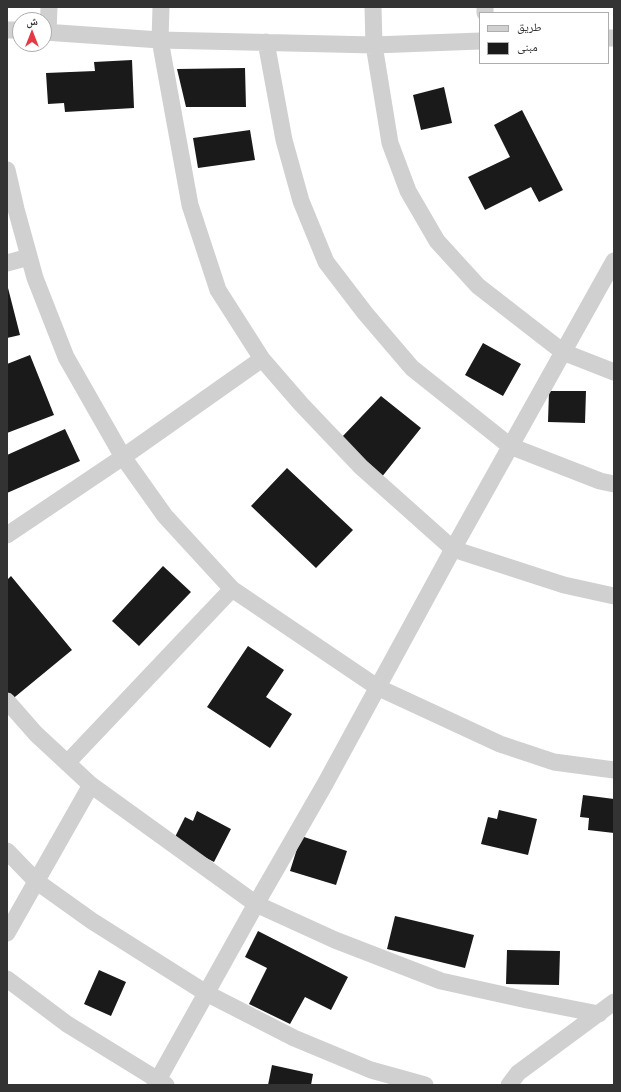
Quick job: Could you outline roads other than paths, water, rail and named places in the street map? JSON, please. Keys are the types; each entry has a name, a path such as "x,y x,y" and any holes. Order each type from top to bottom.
{"street":[{"path":"161,7 160,40 190,205 218,290 262,359 301,404 361,467 453,549 564,585 614,596"},
{"path":"373,7 374,44 390,143 408,190 437,241 478,286 562,352 614,372"},
{"path":"52,32 160,40 374,44 479,41"},
{"path":"266,42 284,140 301,200 326,262 365,313 412,368 510,446 600,481 614,484"},
{"path":"7,170 35,278 66,357 123,457 165,516 232,589 377,687 500,744 554,762 614,770"},
{"path":"7,263 29,257"},
{"path":"7,979 67,1024 159,1083 206,993 325,784 453,549 614,261"},
{"path":"7,535 123,457 262,359"},
{"path":"67,763 232,589"},
{"path":"7,701 36,734 91,785 256,904 335,940 441,980 527,1000 599,1014"},
{"path":"7,933 91,785"},
{"path":"7,851 36,881 92,921 206,993 294,1038 371,1070 425,1085"},
{"path":"509,1085 518,1073 614,1002"}]}
